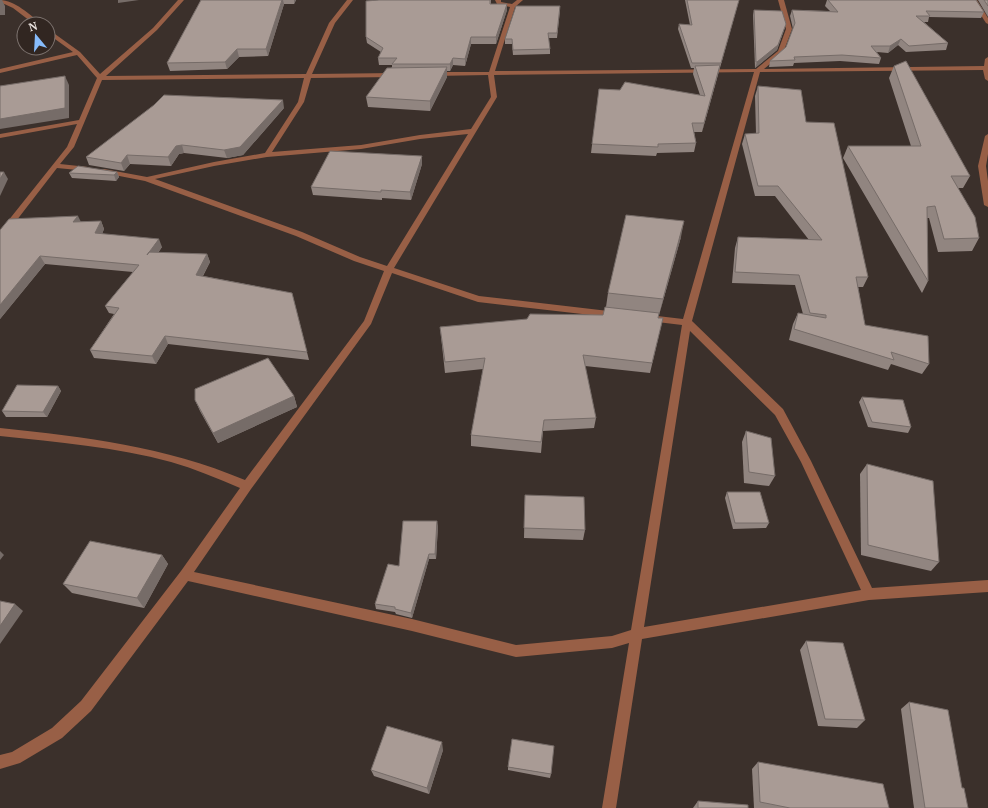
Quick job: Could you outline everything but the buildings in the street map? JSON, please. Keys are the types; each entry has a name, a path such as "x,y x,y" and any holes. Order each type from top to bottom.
{"street":[{"path":"1,0 15,7 27,16"},
{"path":"0,236 70,146 100,78 155,29 181,0"},
{"path":"267,155 301,102 308,76 332,23 350,0"},
{"path":"0,762 15,758 57,733 86,706 184,575 368,322 389,270 494,98 490,74 516,3 499,3 498,0"},
{"path":"609,808 687,322 757,71 781,52 790,29 781,0"},
{"path":"974,0 988,22"},
{"path":"56,37 78,53 100,78 403,75"},
{"path":"0,71 78,53"},
{"path":"988,59 988,79"},
{"path":"427,74 987,68"},
{"path":"0,136 82,121"},
{"path":"147,179 214,164 267,155 361,147 420,137 474,131"},
{"path":"988,140 982,166 988,205"},
{"path":"54,166 95,169 147,179 299,234 389,270 478,299 625,316"},
{"path":"640,317 687,322 779,412 806,461 869,594"},
{"path":"0,432 87,442 147,452 207,469 248,486"},
{"path":"184,575 412,625 516,651 612,642 637,634 869,594 988,586"}]}
